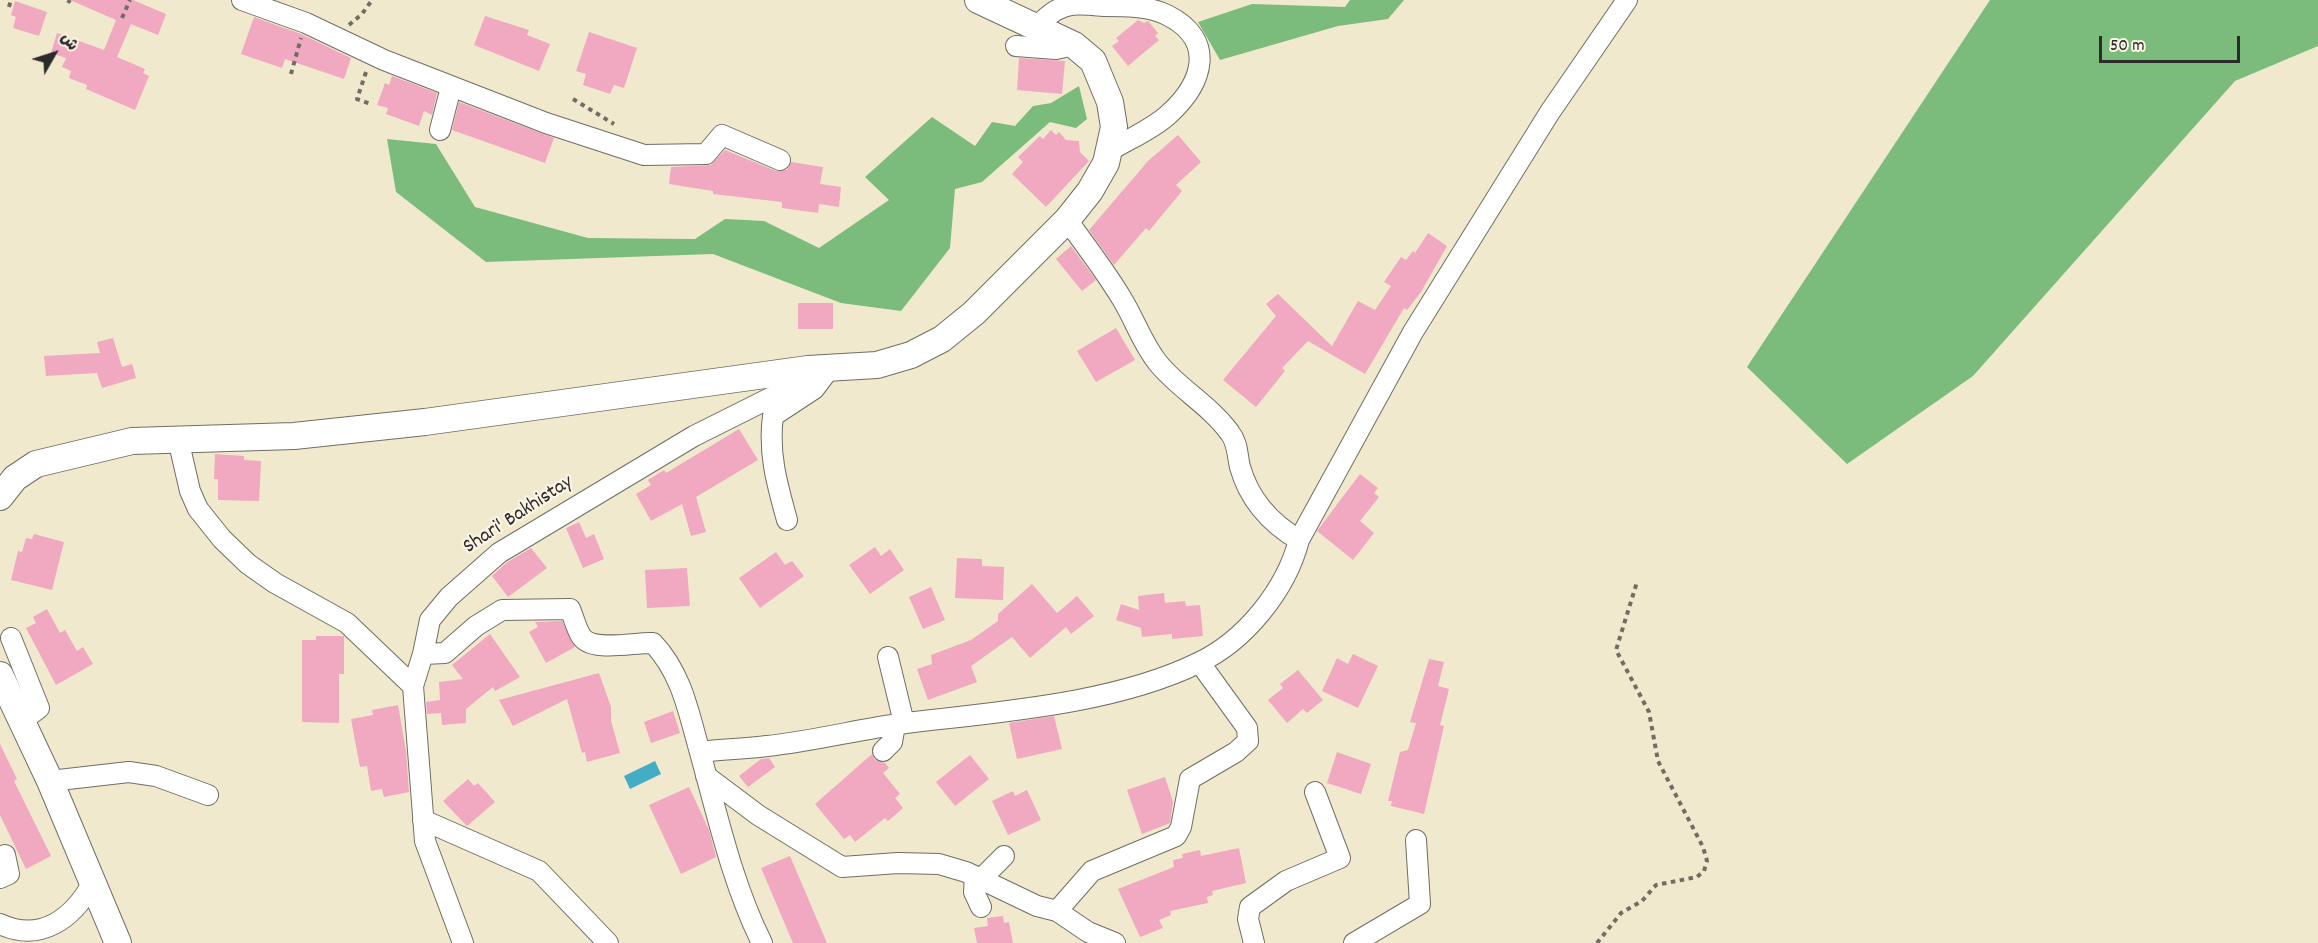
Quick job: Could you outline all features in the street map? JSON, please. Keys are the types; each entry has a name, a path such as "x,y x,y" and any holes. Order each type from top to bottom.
{"main road":[{"path":"0,497 15,478 36,464 132,441 261,438 392,425 819,368 878,365 911,355 942,339 974,313 1067,220 1090,191 1111,150 1114,127 1110,102 1093,61 1074,45 978,0"},
{"path":"0,675 50,781 118,943"}],"street":[{"path":"242,0 306,23 451,87 496,95 644,155 706,154 722,135 780,160"},
{"path":"700,752 767,746 899,724 1053,704 1104,694 1200,663 1240,633 1265,608 1287,573 1299,540 1413,332 1550,112 1627,0"},
{"path":"1037,26 1059,9 1080,2 1148,9 1165,14 1187,31 1200,53 1200,72 1194,85 1168,116 1111,150"},
{"path":"1016,46 1056,49 1074,45"},
{"path":"440,130 451,87"},
{"path":"1067,220 1121,298 1145,345 1158,363 1177,383 1200,400 1230,432 1236,442 1246,486 1255,502 1284,531 1299,540"},
{"path":"787,520 774,473 769,442 773,416 814,389 819,368"},
{"name":"Shari' Bakhistay","path":"413,686 430,620 448,597 499,553 694,436 788,389 819,368"},
{"path":"178,439 190,491 202,514 222,539 248,564 274,583 346,623 413,686 425,841 432,866 463,943"},
{"path":"423,654 445,652 476,626 502,610 570,609 581,637 591,644 608,647 628,643 653,643 665,656 690,709 706,776 741,894 762,943"},
{"path":"11,638 39,708 22,722"},
{"path":"883,751 892,742 899,724 888,657"},
{"path":"1057,911 1092,871 1176,836 1181,827 1190,779 1236,752 1248,741 1247,728 1200,663"},
{"path":"50,781 104,773 129,772 156,776 208,795"},
{"path":"706,776 758,815 842,867 926,862 978,877 1037,906 1057,911 1088,932 1115,943"},
{"path":"1254,943 1248,919 1250,907 1286,881 1340,858 1315,792"},
{"path":"423,820 539,871 608,943"},
{"path":"1354,943 1420,904 1416,840"},
{"path":"0,878 9,874 5,855"},
{"path":"981,907 974,892 978,877 1004,856"},
{"path":"0,924 10,933 25,939 38,939 56,932 75,914 92,884"}],"path":[{"path":"9,7 11,0"},
{"path":"122,18 130,0"},
{"path":"335,37 362,14 372,0"},
{"path":"291,74 306,23"},
{"path":"371,104 357,99 372,54"},
{"path":"1597,943 1621,913 1642,901 1656,885 1696,877 1704,871 1707,861 1703,847 1658,761 1649,712 1616,650 1637,582"}],"green space":[{"path":"1350,0 1404,0 1388,19 1338,26 1220,60 1198,22 1252,4 1345,7"},
{"path":"1990,0 2318,0 2318,46 2235,81 1973,376 1847,464 1747,367"},
{"path":"1079,86 1087,119 1076,128 1050,122 982,182 955,189 950,248 901,311 841,303 713,254 486,262 396,192 387,139 436,144 475,207 588,238 695,239 725,219 764,221 819,248 889,200 865,177 932,117 975,146 992,122 1015,126 1033,106 1051,103"}],"water":[{"path":"655,761 661,774 630,789 624,776"}],"building":[{"path":"70,0 133,0 166,14 158,35 131,24 117,57 145,69 143,73 149,76 135,110 86,89 87,85 69,78 71,71 62,67 66,58 51,53 57,33 104,50 116,20"},
{"path":"15,1 47,12 39,36 13,28 16,17 11,15"},
{"path":"485,16 529,30 527,35 550,44 539,71 474,45"},
{"path":"254,17 301,34 351,58 344,79 285,59 282,68 241,54"},
{"path":"1138,20 1144,23 1148,21 1158,33 1155,36 1159,40 1128,66 1112,46 1119,41 1116,38"},
{"path":"589,32 637,48 624,88 614,85 610,94 583,85 586,74 576,71"},
{"path":"1019,58 1065,61 1062,94 1017,90"},
{"path":"392,76 437,93 432,115 424,111 419,126 386,114 388,108 377,105 385,83 389,85"},
{"path":"459,102 554,138 545,163 452,130"},
{"path":"1051,130 1056,135 1059,132 1066,140 1079,141 1080,152 1089,161 1046,207 1012,174 1023,162 1018,157 1040,136 1043,139"},
{"path":"1178,135 1201,162 1176,185 1182,191 1149,231 1146,228 1114,265 1089,230 1148,161"},
{"path":"725,150 776,171 787,170 791,162 823,167 820,184 841,187 839,207 819,204 818,213 782,208 782,202 713,194 713,191 669,184 671,167 711,165"},
{"path":"1428,233 1447,246 1421,292 1407,310 1404,308 1365,374 1308,341 1282,368 1285,371 1256,407 1223,380 1276,316 1266,304 1278,294 1332,346 1358,301 1375,310 1391,286 1384,282 1401,257 1406,260 1413,251 1415,253"},
{"path":"1071,246 1096,280 1082,291 1056,259"},
{"path":"798,303 833,303 833,329 798,329"},
{"path":"1116,328 1135,360 1096,382 1077,351"},
{"path":"113,338 122,367 132,364 136,378 102,388 97,373 46,376 44,356 100,353 97,342"},
{"path":"739,429 758,460 696,497 706,532 691,536 682,504 651,521 636,494 651,485 648,480 664,470 666,473"},
{"path":"215,454 244,456 244,460 261,461 259,501 218,500 218,479 214,479"},
{"path":"1360,474 1378,488 1374,493 1379,497 1360,521 1374,533 1353,560 1317,531"},
{"path":"579,522 586,538 594,534 604,559 583,568 566,528"},
{"path":"34,534 64,542 52,590 11,580 18,551 22,552 26,538 32,539"},
{"path":"875,547 881,556 890,549 904,570 870,594 849,565"},
{"path":"531,548 547,568 508,597 492,576 506,563"},
{"path":"776,552 785,565 792,561 804,576 760,608 739,578"},
{"path":"957,558 982,559 982,566 1004,567 1003,600 955,598"},
{"path":"687,568 690,606 647,608 645,570"},
{"path":"1032,584 1057,613 1077,596 1094,616 1071,634 1066,627 1030,658 1012,637 971,666 977,682 928,700 917,669 932,664 931,655 971,640 998,621 998,614"},
{"path":"931,587 945,620 923,629 909,597"},
{"path":"1164,593 1165,603 1185,601 1186,606 1200,605 1203,636 1172,639 1172,634 1142,637 1141,628 1116,620 1121,604 1139,610 1138,596"},
{"path":"47,609 60,633 65,630 77,651 83,647 93,664 56,685 26,628 36,623 33,617"},
{"path":"562,621 575,647 546,663 529,632 538,627 535,622"},
{"path":"490,634 520,677 495,691 493,687 466,709 466,723 442,725 441,713 427,714 426,702 440,700 439,682 463,679 452,665"},
{"path":"316,636 344,636 344,674 339,674 339,723 302,722 302,640 316,640"},
{"path":"1353,654 1378,666 1358,708 1322,691 1337,658 1348,664"},
{"path":"1429,659 1444,662 1438,686 1449,689 1440,725 1444,726 1424,814 1391,806 1392,801 1388,801 1400,752 1408,750 1416,723 1410,722"},
{"path":"1298,670 1323,700 1307,713 1303,709 1287,723 1268,700 1283,688 1280,684"},
{"path":"599,673 611,707 611,721 620,753 587,762 585,752 582,753 567,699 513,726 499,700"},
{"path":"398,705 406,751 409,792 384,797 382,789 371,791 367,766 360,767 351,719 373,715 372,710"},
{"path":"673,711 680,733 651,743 644,722"},
{"path":"1054,716 1062,749 1017,759 1009,723"},
{"path":"0,744 17,779 14,781 51,856 26,869 0,815"},
{"path":"1337,752 1371,764 1361,794 1327,783"},
{"path":"872,754 875,760 885,763 889,768 883,773 900,794 895,798 903,808 888,821 885,818 855,842 850,835 844,839 815,804"},
{"path":"970,755 989,779 955,806 936,782"},
{"path":"769,758 775,767 748,787 739,776 761,759"},
{"path":"1165,777 1173,802 1170,823 1142,834 1127,790"},
{"path":"468,779 474,786 478,783 495,802 467,826 443,801"},
{"path":"689,787 709,830 716,857 681,874 649,805"},
{"path":"1027,790 1041,820 1008,835 992,801 1013,791 1015,796"},
{"path":"1239,848 1246,883 1212,891 1213,895 1207,897 1208,903 1170,911 1171,915 1159,920 1163,928 1140,937 1118,889 1174,867 1173,860 1183,858 1182,854 1200,850 1201,856"},
{"path":"790,856 827,943 793,943 761,868"},
{"path":"1003,916 1004,923 1009,922 1013,943 977,943 974,928 988,926 987,918"}]}
